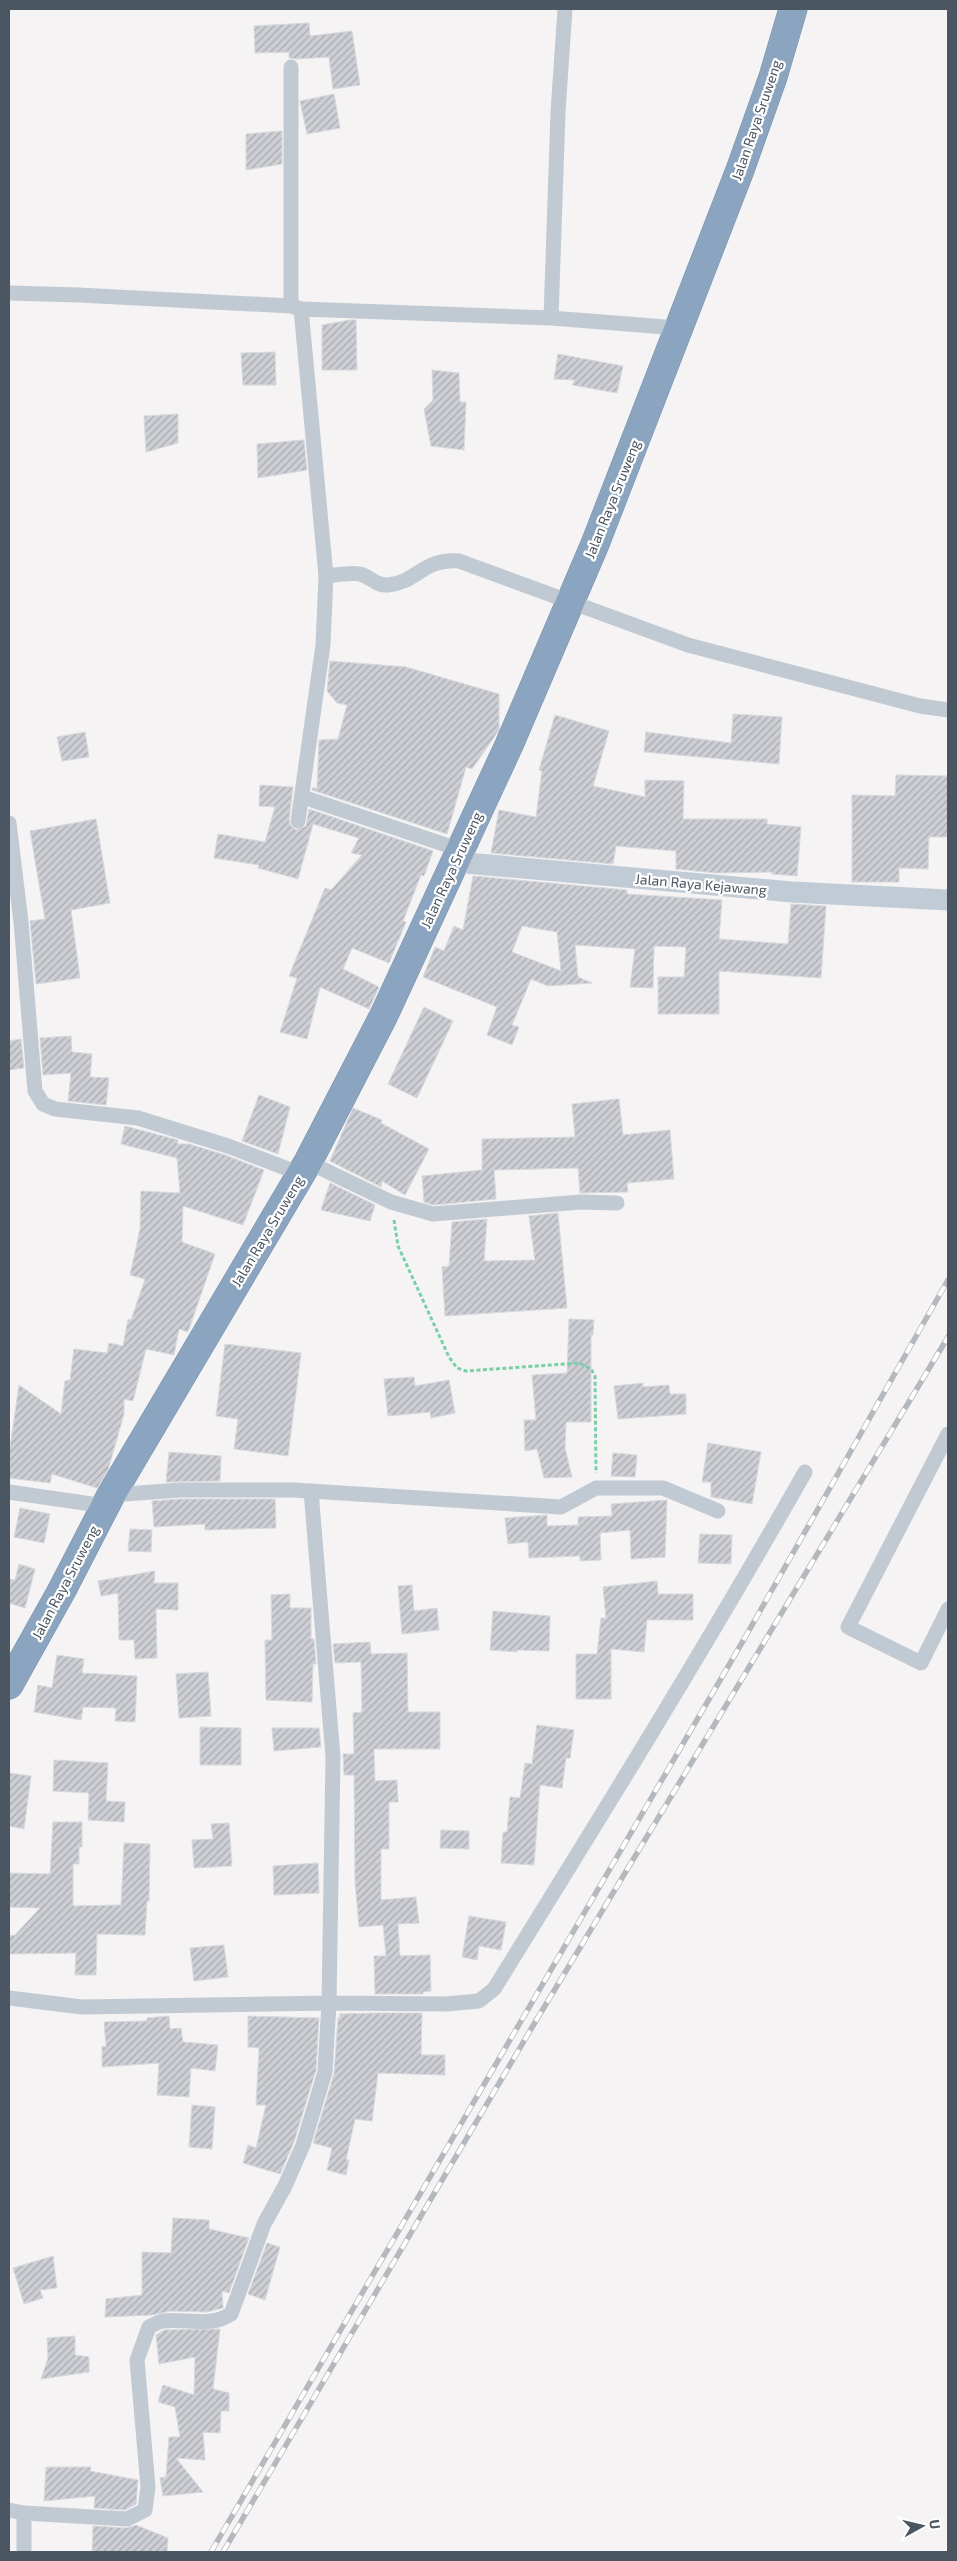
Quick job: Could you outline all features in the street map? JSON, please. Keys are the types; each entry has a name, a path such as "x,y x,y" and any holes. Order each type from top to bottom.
{"highway":[{"name":"Jalan Raya Sruweng","path":"9,1685 62,1590 108,1500 304,1168 384,1015 509,745 570,603 743,161 773,76 793,9"}],"street":[{"path":"551,318 558,112 565,9"},
{"path":"291,67 296,307 326,576 323,645 303,797 298,821"},
{"path":"9,294 79,295 551,318 678,328"},
{"path":"326,576 359,574 375,584 388,585 414,577 431,564 444,560 459,561 688,645 920,706 948,710"},
{"path":"303,797 458,856"},
{"path":"9,823 22,922 35,1091 43,1104 55,1109 138,1118 304,1168 391,1202 433,1214 448,1215 580,1202 618,1203"},
{"name":"Jalan Raya Kejawang","path":"458,856 792,892 948,900"},
{"path":"948,1434 848,1627 921,1663 948,1609"},
{"path":"9,1998 82,2007 329,2003 446,2004 479,2001 494,1989 731,1601 805,1472"},
{"path":"9,1492 108,1500 180,1490 311,1491 561,1507 596,1488 663,1488 718,1511"},
{"path":"9,2510 24,2513 127,2519 145,2510 148,2487 137,2360 148,2327 162,2321 198,2323 223,2319 231,2314 264,2224 285,2186 303,2145 324,2072 329,2003 333,1757 311,1491"},
{"path":"24,2513 24,2552"}],"path":[{"path":"391,1202 398,1246 449,1357 457,1368 466,1371 483,1371 579,1363 591,1369 595,1376 596,1398 596,1488"}],"building":[{"path":"309,23 310,36 352,31 360,85 333,89 329,57 296,59 289,58 289,52 255,53 254,26"},
{"path":"334,94 340,128 307,134 300,101"},
{"path":"282,131 282,164 246,170 246,134"},
{"path":"356,320 357,370 322,370 322,325"},
{"path":"275,352 276,385 243,385 241,353"},
{"path":"558,354 623,366 617,393 572,385 575,380 554,379"},
{"path":"432,370 459,373 460,402 466,402 464,450 431,446 424,409 433,400"},
{"path":"178,414 178,443 146,452 144,416"},
{"path":"304,440 307,470 258,478 257,444"},
{"path":"330,661 406,667 499,694 499,730 472,769 466,767 447,834 312,790 312,788 317,788 319,740 338,739 347,705 337,703 327,691"},
{"path":"733,714 782,717 779,764 644,752 646,732 731,743"},
{"path":"555,715 609,731 593,786 645,797 645,780 684,781 683,819 767,819 767,824 801,827 797,876 772,874 772,872 716,873 676,869 676,851 616,846 613,864 491,853 499,810 536,817 542,771 539,770"},
{"path":"85,732 89,757 62,761 57,737"},
{"path":"896,775 948,776 948,837 929,837 928,869 899,868 899,882 852,882 852,795 895,796"},
{"path":"260,785 293,787 289,820 290,825 296,830 306,826 309,809 433,851 424,876 421,875 403,921 406,922 389,963 352,948 343,969 379,987 369,1009 320,987 307,1039 280,1032 297,978 289,976 325,888 331,890 362,855 351,853 359,838 313,824 298,879 258,868 259,865 214,858 218,834 265,842 275,807 259,806"},
{"path":"96,819 110,903 71,910 80,978 36,984 30,921 45,919 30,831"},
{"path":"473,876 627,890 627,894 722,900 719,939 788,944 791,904 826,906 821,978 719,971 719,1014 658,1014 658,977 684,977 686,947 654,946 653,988 630,987 635,949 575,945 578,977 592,983 548,986 531,979 512,1025 519,1027 512,1045 487,1035 497,1007 423,977 435,947 444,951 454,926 463,930","holes":["522,926 557,932 561,971 512,952"]},
{"path":"424,1007 453,1021 417,1098 388,1084"},
{"path":"71,1036 72,1052 92,1054 90,1077 109,1078 106,1105 68,1101 71,1073 43,1075 40,1038"},
{"path":"21,1039 24,1068 9,1070 9,1041"},
{"path":"259,1095 290,1107 278,1154 242,1141"},
{"path":"619,1099 623,1135 670,1130 674,1179 627,1183 628,1192 580,1193 578,1168 494,1170 496,1199 434,1205 424,1202 422,1176 482,1170 482,1139 575,1137 572,1104"},
{"path":"353,1108 382,1120 381,1123 429,1149 405,1195 382,1181 381,1187 330,1161"},
{"path":"125,1126 178,1140 177,1144 189,1144 264,1170 243,1225 183,1206 182,1242 215,1254 188,1332 179,1329 174,1355 146,1349 133,1401 124,1399 124,1414 108,1470 97,1488 52,1474 50,1483 9,1478 9,1454 19,1385 61,1414 65,1381 70,1380 74,1349 107,1353 109,1343 123,1346 128,1319 131,1320 145,1279 130,1275 140,1229 141,1191 180,1193 177,1158 121,1144"},
{"path":"330,1183 375,1205 370,1221 321,1210"},
{"path":"558,1213 567,1308 445,1316 442,1267 449,1266 452,1222 487,1219 484,1261 535,1260 529,1216"},
{"path":"569,1319 594,1320 593,1335 591,1335 591,1422 566,1422 565,1448 572,1477 544,1478 537,1449 525,1451 524,1420 536,1420 532,1375 567,1373"},
{"path":"225,1344 301,1353 288,1456 234,1449 238,1419 216,1416"},
{"path":"414,1377 415,1386 449,1380 455,1413 431,1418 430,1412 388,1416 384,1379"},
{"path":"643,1383 643,1387 669,1385 670,1394 686,1394 686,1414 618,1419 614,1386"},
{"path":"708,1443 761,1452 752,1504 711,1497 711,1482 702,1482"},
{"path":"169,1452 221,1456 220,1481 166,1482"},
{"path":"613,1453 637,1455 635,1477 611,1476"},
{"path":"180,1499 275,1499 276,1528 205,1530 205,1524 154,1527 152,1501"},
{"path":"667,1500 665,1557 631,1559 630,1530 600,1533 601,1560 580,1561 580,1556 529,1558 528,1542 508,1544 505,1518 547,1515 547,1526 578,1525 578,1517 612,1516 611,1504"},
{"path":"20,1508 50,1514 44,1543 14,1537"},
{"path":"130,1529 152,1530 151,1552 128,1551"},
{"path":"700,1534 732,1535 731,1564 698,1563"},
{"path":"19,1564 35,1569 25,1608 9,1603 9,1579 15,1580"},
{"path":"155,1571 154,1583 178,1583 178,1610 156,1609 157,1658 135,1659 134,1640 119,1640 118,1593 101,1596 98,1581"},
{"path":"657,1581 658,1594 693,1594 693,1620 647,1620 644,1652 611,1649 611,1699 576,1699 576,1654 597,1654 601,1618 606,1618 603,1587"},
{"path":"412,1585 414,1611 437,1608 439,1630 402,1634 398,1586"},
{"path":"290,1594 290,1608 311,1608 311,1639 314,1639 316,1664 313,1664 312,1702 266,1700 265,1640 272,1640 271,1595"},
{"path":"493,1611 550,1616 549,1651 517,1650 517,1652 490,1650"},
{"path":"370,1642 371,1654 407,1653 408,1712 440,1712 440,1749 374,1749 375,1781 397,1780 398,1802 389,1802 389,1849 381,1849 381,1900 416,1897 419,1923 398,1924 400,1956 430,1955 431,1991 423,1992 423,1994 375,1994 374,1956 386,1956 383,1925 359,1927 355,1882 354,1775 344,1775 343,1754 354,1754 353,1713 362,1712 361,1662 335,1663 333,1644"},
{"path":"57,1655 84,1659 82,1673 137,1676 135,1722 115,1721 116,1708 83,1707 81,1720 34,1712 38,1685 52,1688"},
{"path":"208,1672 211,1716 179,1718 176,1674"},
{"path":"537,1725 574,1730 570,1758 566,1758 562,1788 540,1785 534,1865 501,1863 503,1832 507,1832 510,1797 520,1798 525,1763 532,1764"},
{"path":"200,1727 241,1728 241,1765 200,1765"},
{"path":"272,1728 319,1728 321,1747 274,1751"},
{"path":"54,1760 108,1763 106,1801 125,1802 124,1822 88,1820 89,1793 53,1791"},
{"path":"9,1773 31,1776 24,1829 9,1826"},
{"path":"53,1822 82,1822 82,1847 79,1847 79,1864 73,1864 73,1906 121,1905 124,1843 150,1844 149,1901 147,1901 145,1935 97,1934 96,1975 75,1975 76,1953 9,1954 9,1936 15,1935 40,1908 9,1907 9,1873 50,1874"},
{"path":"229,1823 232,1866 194,1868 192,1840 213,1839 211,1824"},
{"path":"441,1830 469,1831 469,1849 440,1848"},
{"path":"318,1863 319,1893 274,1895 273,1866"},
{"path":"469,1916 506,1922 501,1950 479,1946 477,1960 462,1957"},
{"path":"224,1945 228,1977 194,1981 190,1948"},
{"path":"422,2013 421,2055 445,2055 445,2075 378,2073 372,2121 355,2119 346,2160 349,2160 346,2175 327,2170 332,2148 313,2143 334,2074 338,2018 340,2018 340,2014"},
{"path":"169,2016 170,2029 181,2028 183,2042 218,2045 215,2071 191,2068 189,2097 157,2095 159,2063 102,2067 102,2046 106,2047 104,2022 147,2021 147,2018"},
{"path":"248,2016 319,2018 316,2070 294,2142 280,2174 243,2163 248,2145 256,2148 266,2105 256,2105 259,2048 248,2047"},
{"path":"192,2105 215,2107 212,2149 189,2147"},
{"path":"173,2218 209,2220 209,2229 249,2238 229,2293 222,2291 223,2308 206,2312 171,2311 152,2315 105,2317 106,2299 142,2295 142,2252 171,2253"},
{"path":"267,2243 280,2247 265,2300 248,2294"},
{"path":"53,2256 57,2288 40,2290 43,2298 24,2304 13,2268"},
{"path":"220,2329 213,2389 229,2393 229,2411 221,2411 220,2433 203,2432 205,2460 176,2458 203,2492 163,2496 160,2478 166,2477 169,2437 180,2437 175,2407 158,2402 163,2385 194,2395 195,2357 159,2364 156,2335 164,2330"},
{"path":"75,2336 75,2355 89,2357 89,2372 41,2379 48,2358 47,2338"},
{"path":"46,2467 91,2467 90,2471 138,2480 136,2504 125,2510 94,2508 95,2496 44,2501"},
{"path":"136,2525 168,2538 167,2552 92,2552 93,2526 126,2528"}],"railway":[{"path":"211,2552 743,1641 948,1280"},
{"path":"223,2552 534,2024 948,1337"}]}
